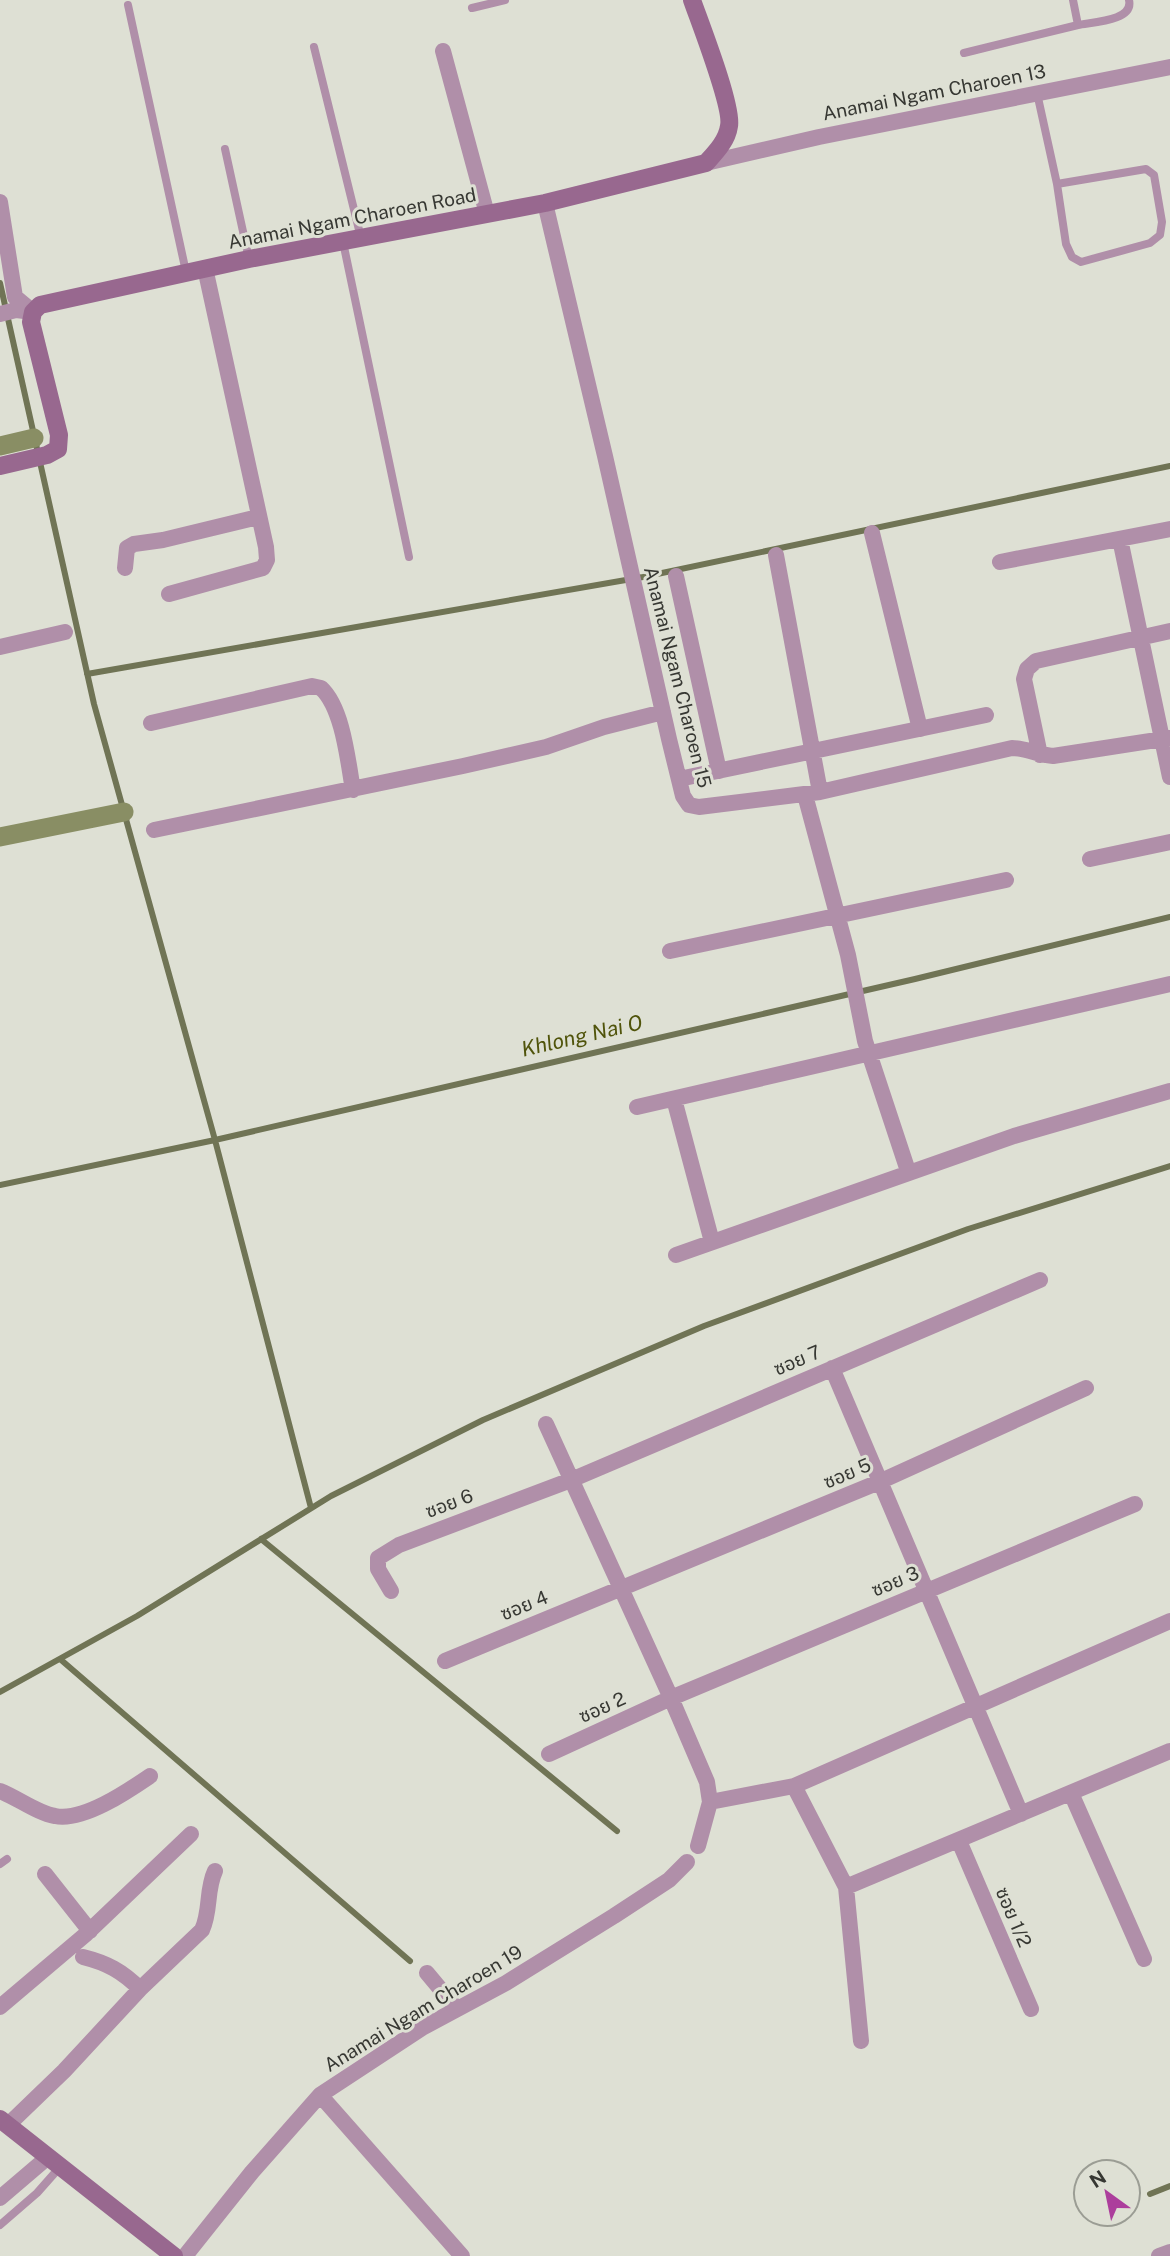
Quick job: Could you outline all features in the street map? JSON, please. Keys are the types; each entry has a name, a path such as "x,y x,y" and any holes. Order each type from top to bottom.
{"street":[{"path":"692,0 725,99 730,125 722,145 706,163"},
{"path":"443,51 487,214"},
{"name":"Anamai Ngam Charoen 13","path":"706,163 819,137 1170,66"},
{"name":"Anamai Ngam Charoen Road","path":"33,312 40,305 186,272 545,203 706,163"},
{"path":"0,202 15,297 33,312"},
{"name":"Anamai Ngam Charoen 15","path":"545,203 683,796 689,805 699,807 813,793 1012,748 1027,748 1040,755 1053,756 1165,738"},
{"path":"169,594 263,568 267,560 205,268"},
{"path":"0,314 16,310 33,312"},
{"path":"0,466 47,455 58,449 59,435 31,322 33,312"},
{"path":"125,568 127,548 134,544 163,540 258,517"},
{"path":"1000,562 1170,529"},
{"path":"872,533 920,729"},
{"path":"1121,540 1140,637 1165,738 1170,777"},
{"path":"776,555 813,750 813,793 838,915 869,1054 908,1171"},
{"path":"676,576 719,771"},
{"path":"1040,755 1024,679 1027,669 1037,661 1170,631"},
{"path":"0,647 65,632"},
{"path":"151,723 312,686 321,688 331,701 344,742 353,790"},
{"path":"154,830 546,747 604,727 663,712"},
{"path":"679,779 986,715"},
{"path":"1090,859 1170,842"},
{"path":"670,951 1006,880"},
{"path":"637,1107 1170,984"},
{"path":"676,1255 908,1171 1014,1136 1170,1091"},
{"path":"674,1098 712,1242"},
{"name":"ซอย 7","path":"571,1480 1040,1280"},
{"path":"832,1368 1021,1814"},
{"name":"ซอย 5","path":"620,1588 879,1482 1086,1388"},
{"path":"546,1424 707,1782 710,1801 698,1846"},
{"name":"ซอย 6","path":"391,1591 378,1569 378,1558 388,1551 571,1480"},
{"name":"ซอย 3","path":"671,1698 1135,1504"},
{"name":"ซอย 4","path":"445,1661 620,1588"},
{"path":"710,1801 794,1786 1170,1621"},
{"name":"ซอย 2","path":"549,1754 671,1698"},
{"path":"846,1887 1170,1751"},
{"path":"0,1791 50,1815 72,1817 123,1795 150,1776"},
{"path":"794,1786 846,1887 861,2041"},
{"path":"1071,1793 1144,1959"},
{"path":"0,2007 90,1931 191,1834"},
{"name":"ซอย 1/2","path":"959,1841 1031,2009"},
{"name":"Anamai Ngam Charoen 19","path":"185,2256 252,2172 320,2095 422,2028 506,1983 614,1916 669,1880 687,1862"},
{"path":"174,2256 4,2122 65,2071 140,1989 202,1930 208,1917 211,1880 215,1871"},
{"path":"45,1874 90,1931"},
{"path":"83,1957 109,1964 127,1975 140,1989"},
{"path":"427,1973 457,2009"},
{"path":"320,2095 462,2256"},
{"path":"0,2197 54,2162"},
{"path":"1159,2256 1170,2252"}],"lane":[{"path":"472,8 505,0"},
{"path":"1073,0 1079,25"},
{"path":"964,54 1122,16 1128,12 1129,0"},
{"path":"128,5 186,272"},
{"path":"314,47 361,238"},
{"path":"1037,93 1057,184 1066,244 1072,257 1081,262 1150,243 1160,235 1162,222 1154,175 1146,169 1057,184"},
{"path":"225,149 249,259"},
{"path":"343,241 409,557"},
{"path":"0,2225 37,2193 54,2162"}],"waterway":[{"path":"0,283 94,704 215,1140 311,1508"},
{"path":"0,446 34,438"},
{"path":"87,674 643,577 1170,466"},
{"path":"0,837 124,812"},
{"name":"Khlong Nai O","path":"0,1185 215,1140 915,979 1170,917"},
{"path":"0,1692 137,1616 331,1496 483,1420 704,1326 968,1229 1170,1166"},
{"path":"261,1539 617,1831"},
{"path":"60,1659 410,1961"},
{"path":"1150,2194 1170,2186"}]}
